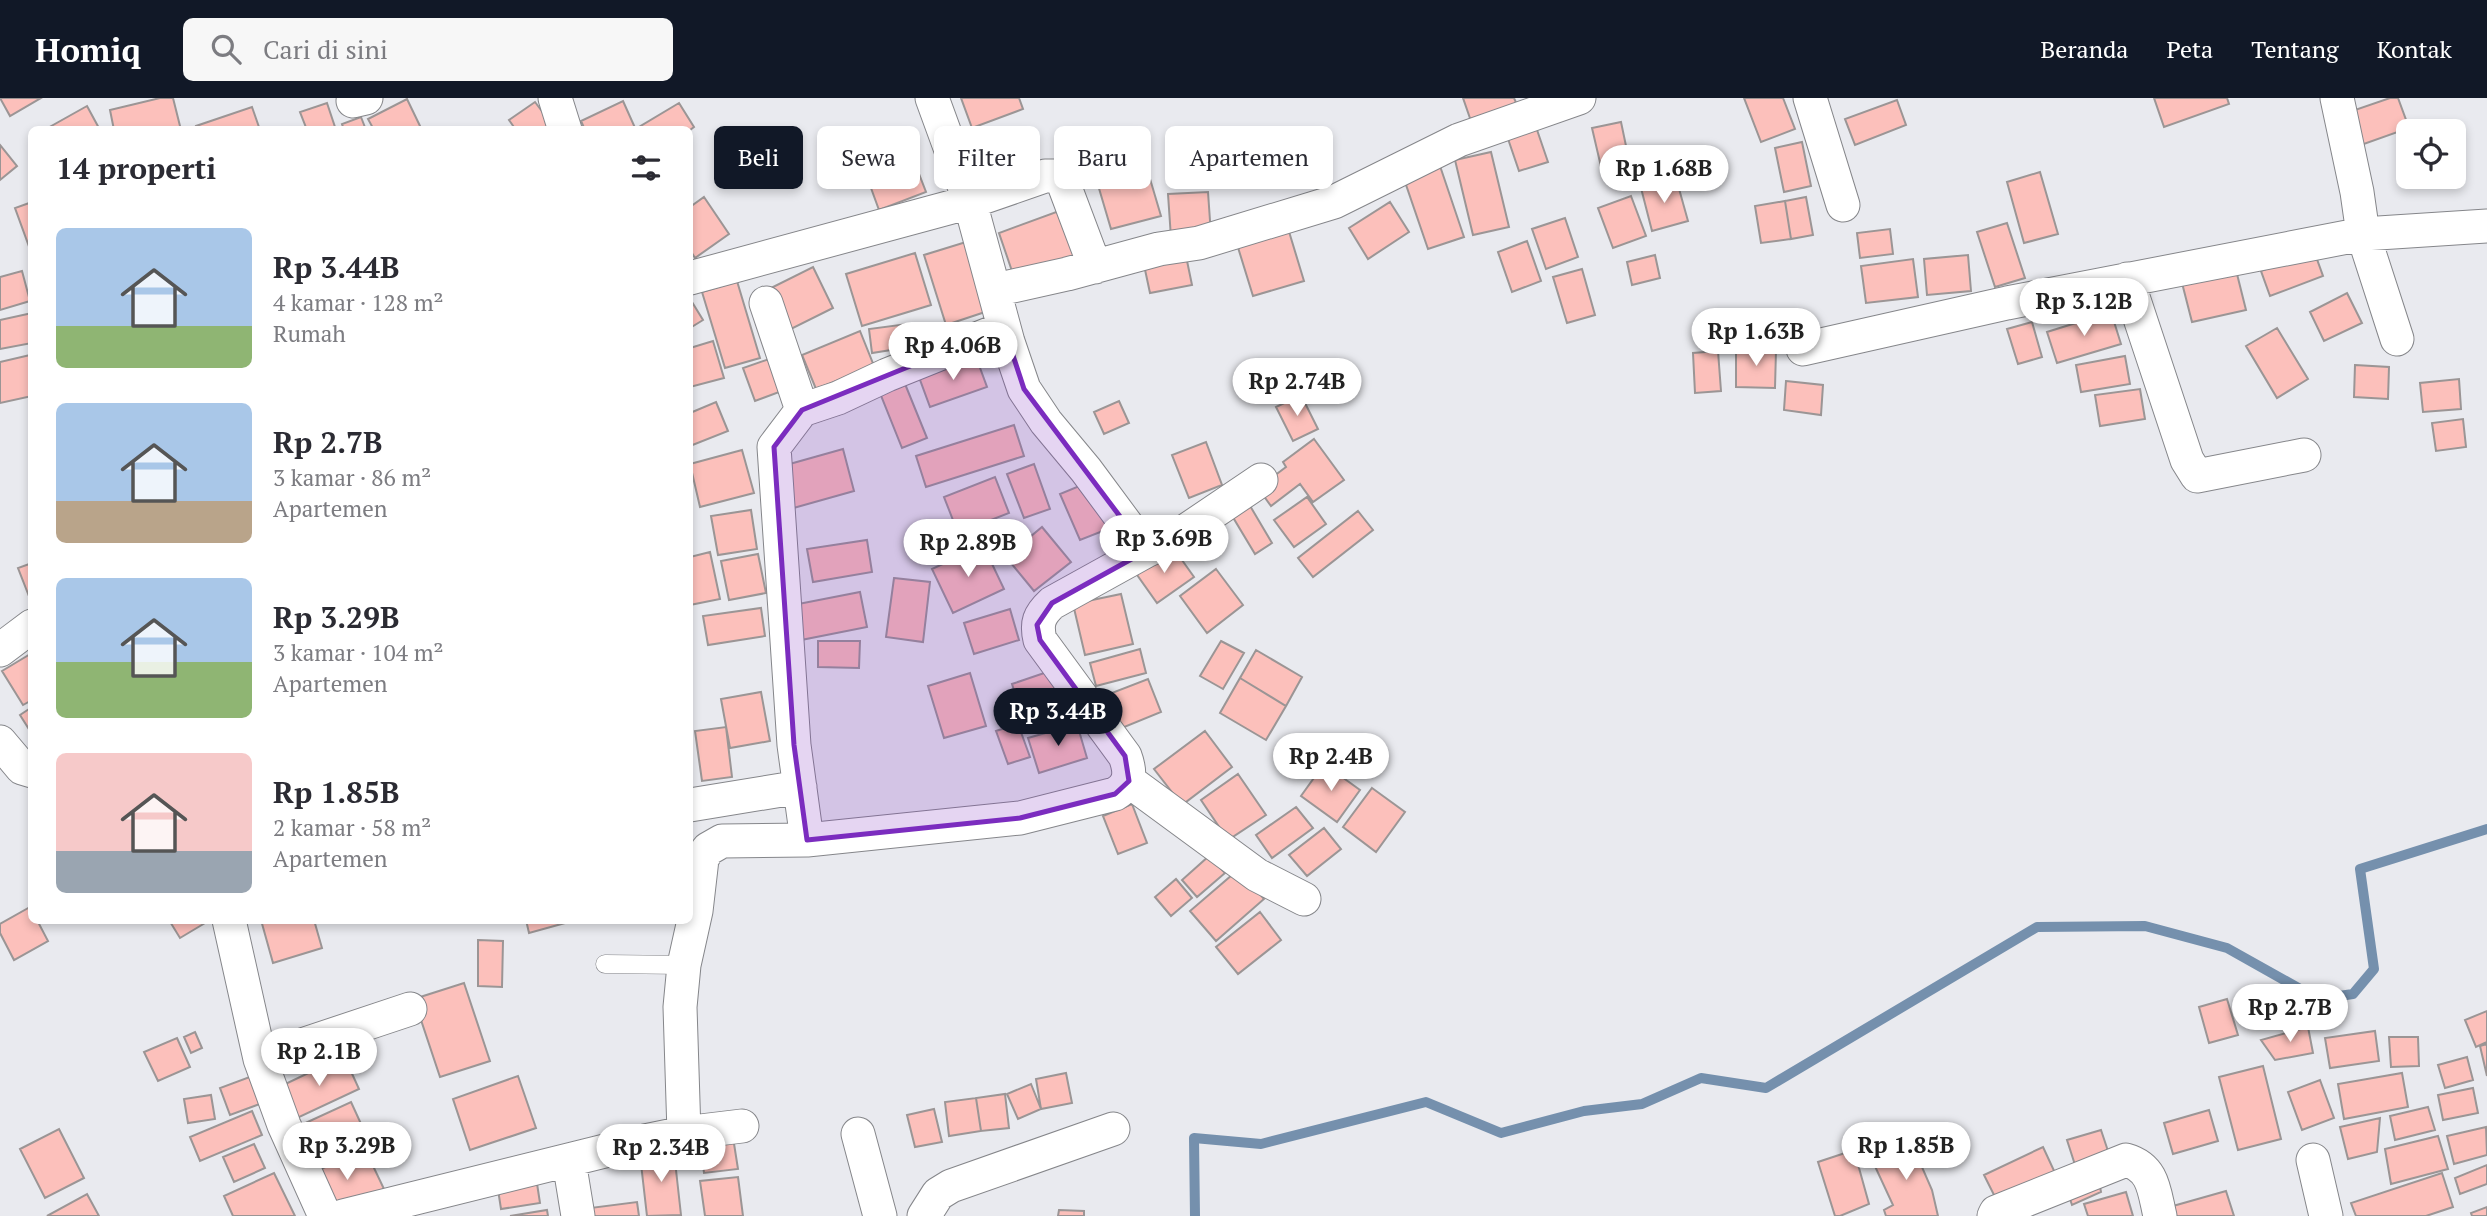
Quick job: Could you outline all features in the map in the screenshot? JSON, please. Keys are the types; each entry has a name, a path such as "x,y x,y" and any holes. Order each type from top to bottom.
{"street":[{"path":"555,98 564,126"},
{"path":"932,98 970,202 1004,328 1024,389 1046,422 1086,470 1146,551"},
{"path":"995,289 1095,267 1159,249 1199,243 1334,202 1459,140 1579,98"},
{"path":"1810,98 1843,205"},
{"path":"2337,98 2363,234 2397,339"},
{"path":"693,277 970,202 1045,176 1056,176 1063,182 1095,267"},
{"path":"1803,349 2007,303 2363,234 2487,226"},
{"path":"2127,279 2187,460 2197,476 2304,455"},
{"path":"766,303 802,410"},
{"path":"807,840 794,744 774,447 802,410 838,398 887,375 1004,328"},
{"path":"684,1132 680,1007 684,965 696,911 702,859 708,849 722,841 807,840 1020,818 1115,794 1124,789 1129,781 1125,756 1040,640 1037,625 1041,613 1052,603 1178,536 1261,480"},
{"path":"0,650 28,629"},
{"path":"0,742 22,768 28,770"},
{"path":"1129,781 1257,875 1304,899"},
{"path":"693,805 800,788"},
{"path":"230,924 260,1059 284,1125 325,1216"},
{"path":"260,1059 410,1009"},
{"path":"342,1216 684,1132 742,1126"},
{"path":"924,1216 938,1195 951,1186 1113,1129"},
{"path":"858,1134 880,1216"},
{"path":"1994,1216 1996,1212 2126,1160 2141,1164 2151,1179 2160,1216"},
{"path":"2313,1160 2326,1216"},
{"path":"569,1161 578,1216"}],"lane":[{"path":"605,964 684,965"}],"highlighted area":[{"path":"1004,328 1024,389 1146,551 1052,603 1037,625 1040,640 1125,756 1129,781 1115,794 1020,818 807,840 794,745 774,447 802,410"}],"building":[{"path":"0,98 41,98 10,116"},
{"path":"160,98 173,98 180,126 113,126 110,110"},
{"path":"961,98 1019,98 1023,109 971,126"},
{"path":"1463,98 1514,98 1518,107 1472,124"},
{"path":"1744,98 1783,98 1795,129 1761,142"},
{"path":"2154,98 2227,98 2229,104 2164,127"},
{"path":"2390,98 2398,98 2406,119 2396,119 2396,133 2361,145 2349,112"},
{"path":"407,99 420,126 372,126 368,119"},
{"path":"1897,100 1906,125 1855,145 1845,119"},
{"path":"623,101 634,126 583,126 581,121"},
{"path":"535,102 553,126 513,126 509,120"},
{"path":"327,103 335,126 305,126 300,112"},
{"path":"679,103 694,127 693,126 641,126"},
{"path":"87,106 98,126 51,126"},
{"path":"252,107 259,126 196,126"},
{"path":"361,117 364,126 343,126"},
{"path":"1621,122 1630,165 1602,171 1592,128"},
{"path":"1535,124 1548,162 1519,171 1506,133"},
{"path":"1802,142 1811,186 1784,192 1775,148"},
{"path":"0,145 17,166 0,180"},
{"path":"1491,152 1509,227 1473,235 1455,160"},
{"path":"1439,163 1464,237 1428,249 1403,176"},
{"path":"2040,172 2058,234 2024,243 2007,182"},
{"path":"920,176 926,192 879,210 871,189 920,189"},
{"path":"1676,178 1688,221 1652,231 1641,188"},
{"path":"1151,182 1161,216 1111,229 1099,189 1151,189"},
{"path":"1208,192 1211,235 1171,238 1168,194"},
{"path":"1631,196 1646,236 1613,248 1598,208"},
{"path":"704,197 729,234 695,258 693,255 693,205"},
{"path":"1806,197 1813,235 1791,239 1785,201"},
{"path":"1785,201 1791,239 1761,243 1755,206"},
{"path":"1390,202 1409,232 1368,259 1349,228"},
{"path":"28,203 28,244 15,208"},
{"path":"1059,211 1075,256 1014,277 999,233"},
{"path":"1565,218 1578,257 1546,269 1532,229"},
{"path":"2007,223 2025,278 1995,287 1977,232"},
{"path":"1287,225 1304,281 1253,296 1236,241"},
{"path":"1890,229 1893,254 1860,258 1857,233"},
{"path":"1527,241 1541,281 1512,292 1498,252"},
{"path":"966,242 988,311 946,325 924,255"},
{"path":"2314,251 2323,276 2270,296 2261,271"},
{"path":"915,253 931,305 862,326 846,274"},
{"path":"1655,255 1660,278 1632,285 1627,262"},
{"path":"1968,255 1971,291 1927,295 1924,259"},
{"path":"1186,256 1192,285 1150,293 1144,265"},
{"path":"1913,259 1918,297 1866,303 1861,266"},
{"path":"2235,266 2246,310 2192,322 2181,279"},
{"path":"813,267 833,308 787,331 767,290"},
{"path":"1582,269 1595,315 1567,323 1553,277"},
{"path":"22,271 28,302 0,310 0,277"},
{"path":"737,281 760,358 725,368 702,292"},
{"path":"2347,293 2362,323 2324,341 2310,312"},
{"path":"693,304 703,320 693,326"},
{"path":"2111,312 2121,344 2057,363 2047,332"},
{"path":"28,314 28,344 0,349 0,320"},
{"path":"2032,322 2042,357 2018,364 2007,329"},
{"path":"907,324 910,347 872,353 869,329"},
{"path":"2277,328 2308,379 2277,398 2246,346"},
{"path":"860,331 874,366 816,389 802,355"},
{"path":"713,341 724,378 693,386 693,347"},
{"path":"1736,349 1776,350 1775,388 1736,387"},
{"path":"1718,351 1721,391 1695,393 1693,353"},
{"path":"28,355 28,397 0,403 0,362"},
{"path":"778,356 790,388 755,401 743,368"},
{"path":"2125,356 2130,384 2081,392 2076,365"},
{"path":"976,357 987,387 930,407 919,377"},
{"path":"2355,365 2389,367 2388,399 2354,397"},
{"path":"903,379 927,438 902,448 878,388"},
{"path":"2459,379 2461,409 2423,412 2420,383"},
{"path":"1786,381 1823,385 1821,415 1784,410"},
{"path":"2140,389 2145,419 2100,426 2095,395"},
{"path":"1301,395 1318,429 1293,441 1276,407"},
{"path":"1119,401 1129,423 1104,434 1094,412"},
{"path":"716,402 728,431 693,445 693,412"},
{"path":"2463,419 2466,447 2436,451 2432,423"},
{"path":"1014,425 1024,456 926,487 916,456"},
{"path":"1314,439 1344,480 1313,502 1300,484 1271,506 1258,488 1286,467 1283,462"},
{"path":"1206,442 1222,485 1189,498 1172,455"},
{"path":"843,449 854,491 790,509 779,467"},
{"path":"742,450 754,493 700,507 693,477 693,463"},
{"path":"1034,464 1050,509 1024,518 1007,474"},
{"path":"995,477 1009,513 958,533 944,497"},
{"path":"1089,482 1108,529 1080,540 1060,494"},
{"path":"1307,497 1326,524 1294,547 1274,520"},
{"path":"1246,499 1272,543 1255,554 1228,509"},
{"path":"751,510 757,549 718,555 711,516"},
{"path":"1358,511 1373,530 1313,577 1298,558"},
{"path":"1042,527 1071,562 1034,591 1006,557"},
{"path":"867,540 872,572 813,582 807,549"},
{"path":"983,545 1004,589 953,613 932,569"},
{"path":"1172,546 1194,577 1157,603 1135,572"},
{"path":"710,552 720,599 693,604 693,556"},
{"path":"758,554 766,593 729,600 721,561"},
{"path":"28,564 28,594 18,568"},
{"path":"1216,569 1243,605 1207,633 1180,596"},
{"path":"894,578 930,582 923,642 886,637"},
{"path":"860,592 867,627 796,641 788,606"},
{"path":"1121,594 1133,644 1085,655 1073,604"},
{"path":"761,608 765,636 708,645 703,616"},
{"path":"1010,609 1019,640 974,654 964,623"},
{"path":"818,641 860,641 859,668 818,667"},
{"path":"1221,641 1244,653 1223,689 1200,676"},
{"path":"1140,649 1146,673 1096,686 1090,663"},
{"path":"1256,650 1302,677 1286,706 1240,678"},
{"path":"28,655 28,702 23,705 2,671"},
{"path":"1050,671 1060,699 1021,712 1012,684"},
{"path":"970,673 986,726 944,738 928,686"},
{"path":"1240,678 1286,706 1266,740 1220,713"},
{"path":"1148,679 1161,712 1117,730 1104,696"},
{"path":"761,692 770,741 730,748 721,699"},
{"path":"28,710 28,728 20,715"},
{"path":"1018,724 1030,757 1008,764 996,731"},
{"path":"1077,724 1087,758 1039,773 1028,738"},
{"path":"726,727 732,777 702,781 695,731"},
{"path":"1205,731 1232,767 1182,805 1154,769"},
{"path":"1324,764 1360,790 1337,822 1301,796"},
{"path":"1238,774 1266,815 1228,840 1201,800"},
{"path":"1372,788 1405,812 1376,852 1343,827"},
{"path":"1132,804 1147,843 1118,854 1103,816"},
{"path":"1296,807 1313,828 1272,858 1256,835"},
{"path":"1324,828 1341,849 1307,876 1289,855"},
{"path":"1209,856 1225,873 1197,897 1182,880"},
{"path":"1239,869 1264,899 1216,941 1190,911"},
{"path":"1176,879 1192,898 1171,916 1155,897"},
{"path":"28,908 28,924 39,924 48,941 14,960 0,933 0,924"},
{"path":"1260,912 1281,940 1238,974 1216,947"},
{"path":"171,924 203,924 180,938"},
{"path":"262,924 315,924 322,948 273,963"},
{"path":"527,924 561,924 529,933"},
{"path":"478,940 503,941 502,987 478,986"},
{"path":"464,983 490,1061 440,1077 414,999"},
{"path":"2227,999 2238,1035 2209,1043 2199,1007"},
{"path":"2487,1011 2487,1042 2476,1047 2465,1020"},
{"path":"2308,1027 2313,1053 2275,1060 2261,1040"},
{"path":"2375,1031 2379,1061 2330,1068 2325,1038"},
{"path":"195,1032 202,1048 191,1053 184,1037"},
{"path":"2389,1037 2418,1037 2419,1066 2391,1067"},
{"path":"177,1038 190,1067 158,1081 144,1052"},
{"path":"2487,1044 2487,1076 2480,1046"},
{"path":"344,1056 359,1089 295,1119 279,1087"},
{"path":"2467,1057 2473,1080 2445,1088 2438,1065"},
{"path":"2263,1066 2281,1139 2238,1150 2219,1077"},
{"path":"1066,1073 1072,1103 1041,1109 1036,1079"},
{"path":"2402,1073 2408,1107 2344,1119 2338,1084"},
{"path":"255,1075 265,1102 230,1115 220,1088"},
{"path":"518,1076 536,1128 470,1150 453,1099"},
{"path":"2320,1080 2334,1118 2302,1130 2288,1092"},
{"path":"1031,1084 1041,1109 1018,1119 1007,1094"},
{"path":"2473,1088 2478,1113 2443,1120 2438,1095"},
{"path":"1005,1094 1009,1128 981,1131 976,1098"},
{"path":"211,1095 215,1119 188,1123 184,1099"},
{"path":"976,1098 981,1131 949,1136 945,1102"},
{"path":"351,1102 362,1126 312,1149 301,1125"},
{"path":"2428,1107 2435,1130 2395,1140 2390,1116"},
{"path":"934,1109 942,1142 915,1147 907,1115"},
{"path":"2209,1110 2218,1141 2173,1154 2164,1123"},
{"path":"252,1111 262,1135 200,1161 190,1137"},
{"path":"2380,1118 2377,1152 2348,1159 2340,1127"},
{"path":"2486,1127 2487,1155 2454,1164 2447,1136"},
{"path":"59,1129 84,1178 45,1198 20,1149"},
{"path":"2101,1130 2110,1157 2076,1168 2067,1140"},
{"path":"732,1131 738,1169 704,1173 699,1136"},
{"path":"1908,1135 1932,1190 1938,1216 1886,1216 1884,1210 1893,1205 1873,1162"},
{"path":"2438,1136 2448,1169 2391,1184 2385,1149"},
{"path":"254,1144 265,1168 234,1182 223,1157"},
{"path":"2043,1147 2056,1175 1998,1203 1984,1175"},
{"path":"365,1149 384,1189 330,1215 310,1174"},
{"path":"1854,1150 1869,1204 1835,1216 1818,1162"},
{"path":"674,1152 681,1215 647,1216 640,1155"},
{"path":"2487,1165 2487,1184 2460,1194 2455,1178"},
{"path":"274,1173 295,1216 233,1216 224,1196"},
{"path":"2442,1173 2453,1207 2426,1216 2356,1216 2351,1203"},
{"path":"2098,1176 2101,1192 2072,1205 2066,1187"},
{"path":"536,1177 540,1203 501,1209 497,1183"},
{"path":"738,1177 743,1216 705,1216 700,1181"},
{"path":"2226,1191 2234,1216 2176,1216 2173,1206"},
{"path":"2126,1192 2133,1216 2088,1216 2084,1204"},
{"path":"87,1194 99,1216 47,1216"},
{"path":"637,1202 639,1216 591,1216 590,1208"},
{"path":"2487,1207 2487,1216 2472,1216 2471,1213"},
{"path":"547,1210 548,1216 510,1216"},
{"path":"1059,1210 1084,1211 1084,1216 1058,1216"}],"waterway":[{"path":"1195,1216 1194,1138 1261,1144 1426,1102 1501,1133 1584,1111 1642,1104 1701,1078 1766,1088 2037,927 2145,926 2227,948 2318,999 2353,994 2374,969 2360,869 2487,829"}]}
